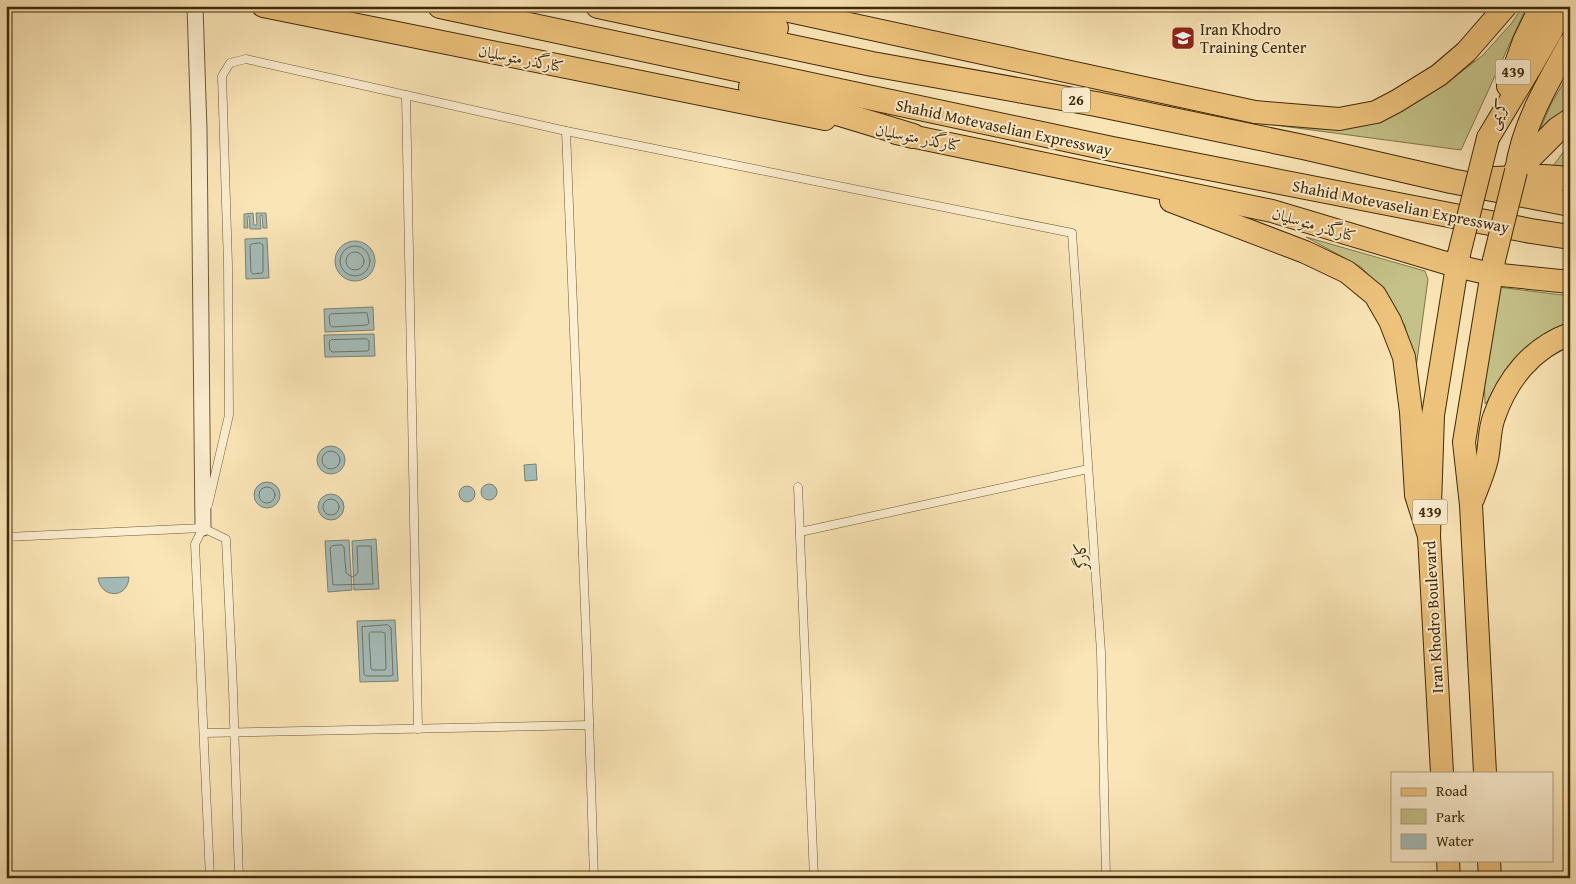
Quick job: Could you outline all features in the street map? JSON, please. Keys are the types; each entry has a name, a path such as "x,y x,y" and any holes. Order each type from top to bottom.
{"highway":[{"name":"Shahid Motevaselian Expressway","path":"440,6 1112,150 1570,237"},
{"name":"Shahid Motevaselian Expressway","path":"598,6 872,64 1105,106 1303,147 1451,182 1570,204"},
{"path":"692,6 777,28 872,64"},
{"path":"592,39 913,136"},
{"path":"1516,171 1558,129 1570,121"},
{"path":"1451,182 1544,177 1570,179"}],"main road":[{"name":"کنارگذر متوسلیان","path":"263,6 1110,176 1272,211 1457,260 1570,282"},
{"path":"766,6 1255,112 1339,119 1376,112 1439,76 1466,52 1506,6"},
{"name":"کریمی","path":"1488,138 1524,41 1541,6"},
{"path":"1488,138 1534,63 1561,14 1568,6"},
{"name":"439","path":"1485,772 1471,505 1464,442 1492,267 1516,171 1519,150 1538,101 1570,43"},
{"name":"439","path":"1457,260 1488,138"},
{"path":"1110,176 1305,252 1347,272 1375,295 1390,321 1404,357 1411,412 1416,495 1429,536"},
{"name":"Iran Khodro Boulevard","path":"1442,772 1429,536 1433,415 1457,260"},
{"path":"1471,505 1487,460 1493,418 1508,386 1522,366 1536,352 1556,339 1570,334"},
{"path":"1448,862 1449,878"},
{"path":"1489,862 1490,878"}],"street":[{"path":"195,6 203,528"}],"lane":[{"path":"210,878 195,544 203,528 229,415 228,265 222,76 230,63 246,59 566,131 590,725 594,878"},
{"path":"406,95 418,729"},
{"name":"کارگر","path":"566,131 1072,233 1101,652 1106,878"},
{"path":"800,532 1088,469"},
{"path":"798,487 814,878"},
{"path":"6,537 203,528 226,539 239,878"},
{"path":"204,733 590,725"}],"green space":[{"path":"1523,6 1527,6 1461,150 1267,124 1328,128 1445,84 1482,56 1511,24"},
{"path":"1570,72 1570,115 1534,143 1551,104"},
{"path":"1570,143 1570,172 1550,170"},
{"path":"1306,237 1425,271 1428,279 1414,383 1405,326 1389,297 1361,267"},
{"path":"1498,287 1570,296 1570,324 1502,385 1485,404 1484,374"}],"water":[{"path":"253,213 254,225 257,225 256,213 266,213 267,228 263,228 262,215 260,216 261,229 250,229 249,216 247,217 248,228 244,228 244,214"},
{"path":"267,238 269,278 246,279 245,239"},
{"path":"355,241 366,244 372,250 375,261 372,272 366,278 355,281 344,278 338,272 335,261 338,250 344,244"},
{"path":"373,307 374,330 325,332 324,309"},
{"path":"374,334 375,356 325,357 324,335"},
{"path":"331,446 341,450 345,460 341,470 331,474 321,470 317,460 321,450"},
{"path":"536,464 537,480 525,481 524,465"},
{"path":"267,482 276,486 280,495 276,504 267,508 258,504 254,495 258,486"},
{"path":"489,484 495,486 497,492 495,498 489,500 483,498 481,492 483,486"},
{"path":"467,486 475,494 467,502 459,494"},
{"path":"331,494 340,498 344,507 340,516 331,520 322,516 318,507 322,498"},
{"path":"376,539 379,589 354,590 352,541"},
{"path":"349,540 352,590 328,592 325,541"},
{"path":"129,577 128,584 124,589 120,593 114,594 104,590 98,578"},
{"path":"395,620 398,681 360,682 357,621"}],"place":[{"name":"Iran Khodro Training Center","path":"1183,38"}]}
